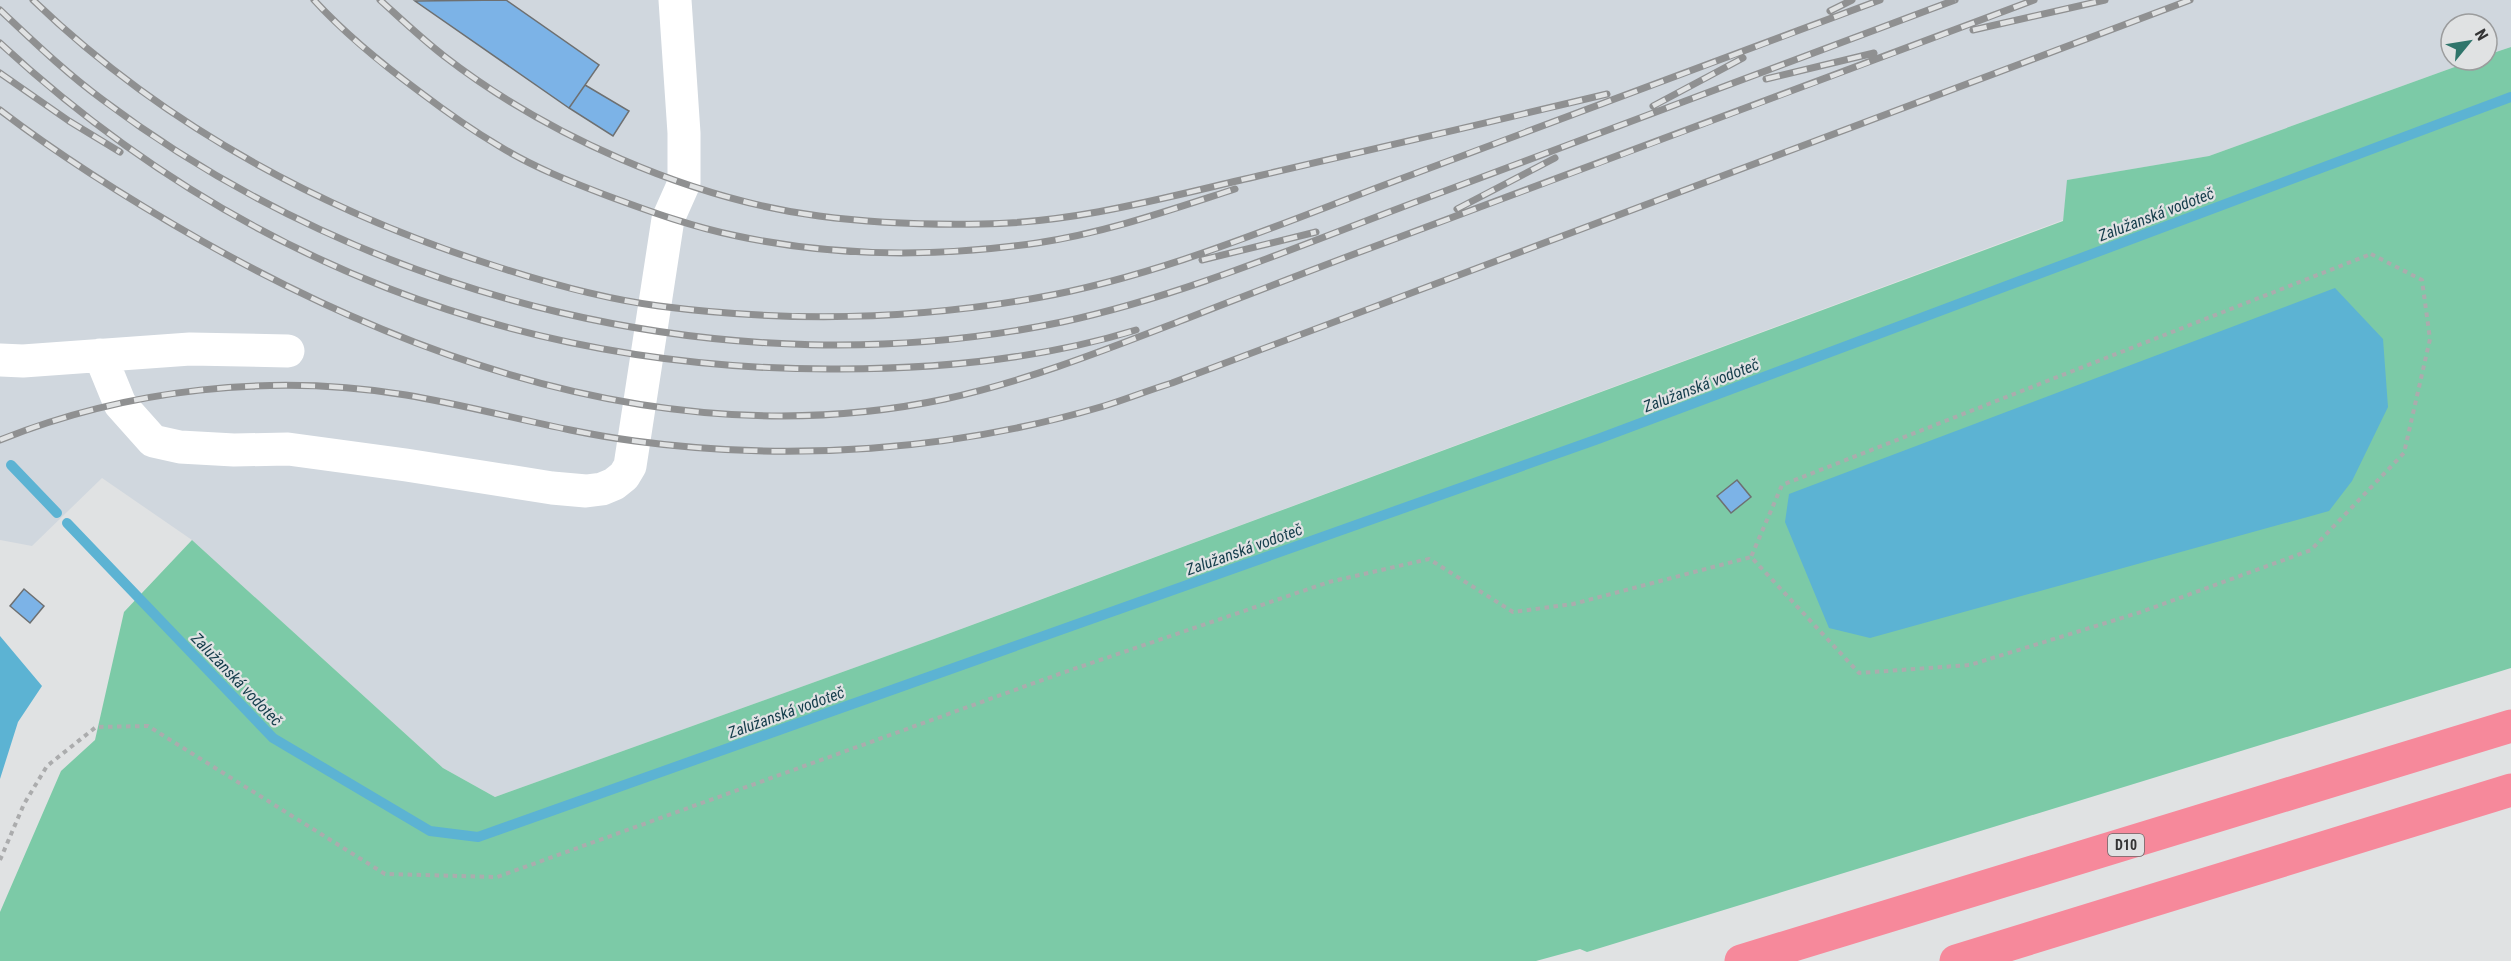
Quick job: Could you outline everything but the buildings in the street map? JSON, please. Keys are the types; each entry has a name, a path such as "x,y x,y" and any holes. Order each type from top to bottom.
{"highway":[{"name":"D10","path":"1741,961 2511,726"},
{"path":"1956,961 2511,790"}],"lane":[{"path":"100,356 120,404 153,441 180,447 234,450 288,449 563,489 586,491 602,489 614,484 624,476 630,466 668,219 684,183 684,133 675,0"},
{"path":"0,360 23,361 190,349 288,351"}],"path":[{"path":"2371,254 2422,280 2430,339 2404,453 2311,550 2141,612 1970,665 1859,673 1751,557 1782,485 2371,254"},
{"path":"0,860 24,804 47,766 96,727 148,726 385,874 497,877 1059,674 1329,582 1429,559 1513,612 1573,604 1751,557"}],"shaded area":[{"path":"0,0 2511,0 2511,47 2499,51 2499,12 2439,12 2439,72 2441,72 2209,156 2068,180 2063,220 934,639 495,797 443,768 192,540 102,478 32,546 0,540"}],"green space":[{"path":"2511,47 2511,668 1587,952 1580,949 1536,961 0,961 0,912 61,771 95,740 124,612 192,540 443,768 495,797 934,639 2063,221 2067,180 2209,156 2441,72 2499,72 2499,51"}],"water":[{"path":"2335,288 2383,339 2388,407 2352,481 2329,511 1870,638 1829,628 1785,522 1789,494"},
{"path":"0,636 42,686 18,722 0,779"}],"waterway":[{"name":"Zalužanská vodoteč","path":"67,523 273,738 430,831 478,837 1598,439 2511,97"},
{"name":"Zalužanská vodoteč","path":"11,465 57,513"}],"railway":[{"path":"33,0 83,45 136,87 191,125 249,160 369,219 495,266 597,295 638,303 706,311 800,316 943,311 1036,298 1128,277 1262,232 1880,0"},
{"path":"314,0 392,71 459,120 512,154 552,174 624,202 688,224 737,236 811,248 887,253 1000,248 1087,233 1235,189"},
{"path":"380,0 436,49 484,85 573,137 671,179 720,195 819,216 859,220 921,224 982,224 1017,223 1086,214 1121,208 1607,94"},
{"path":"1830,11 1852,0"},
{"path":"0,10 63,68 103,100 207,170 319,229 437,277 559,312 684,335 811,345 937,341 1062,322 1154,298 1244,267 1955,0"},
{"path":"0,110 99,179 202,241 288,287 376,327 467,361 560,388 655,407 751,415 848,413 945,399 976,392 1066,364 2034,0"},
{"path":"1973,30 2105,0"},
{"path":"0,440 98,408 200,390 252,386 355,389 406,395 606,437 752,451 871,448 989,433 1104,406 1172,383 2190,0"},
{"path":"0,43 90,119 185,186 284,242 388,288 495,324 606,349 721,364 839,369 914,367 989,360 1063,348 1136,330"},
{"path":"1766,79 1874,53"},
{"path":"1653,106 1743,58"},
{"path":"0,73 69,121 120,152"},
{"path":"1457,209 1555,158"},
{"path":"1202,260 1316,232"}]}
